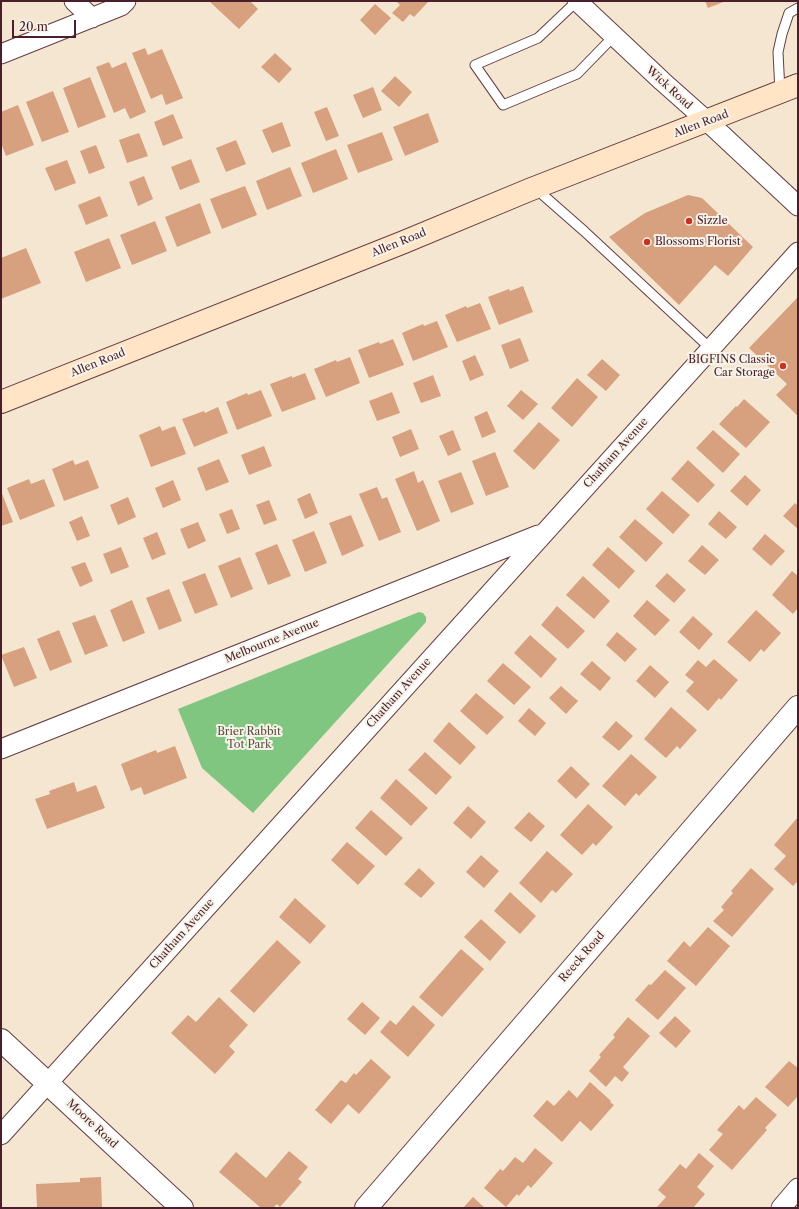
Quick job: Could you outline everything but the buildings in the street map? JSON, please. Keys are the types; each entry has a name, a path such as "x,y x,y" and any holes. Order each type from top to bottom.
{"main road":[{"name":"Allen Road","path":"1,402 404,242 535,188 789,89"}],"street":[{"path":"74,1 92,18"},
{"path":"1,54 121,6 126,1"},
{"name":"Wick Road","path":"577,1 662,82 798,206"},
{"name":"Chatham Avenue","path":"1,1135 798,252"},
{"name":"Melbourne Avenue","path":"1,749 543,533"},
{"name":"Reeck Road","path":"366,1208 798,707"},
{"name":"Moore Road","path":"1,1040 182,1208"},
{"path":"780,1208 798,1188"}],"lane":[{"path":"577,1 538,38 475,65 503,105 577,74 614,36"},
{"path":"789,89 778,52 789,13 798,8"},
{"path":"535,188 584,231 710,348"}],"green space":[{"name":"Brier Rabbit Tot Park","path":"419,612 423,613 426,617 426,622 253,813 202,768 178,709"}],"place":[{"name":"Sizzle","path":"689,221"},
{"name":"Blossoms Florist","path":"647,242"},
{"name":"BIGFINS Classic Car Storage","path":"783,366"}]}
